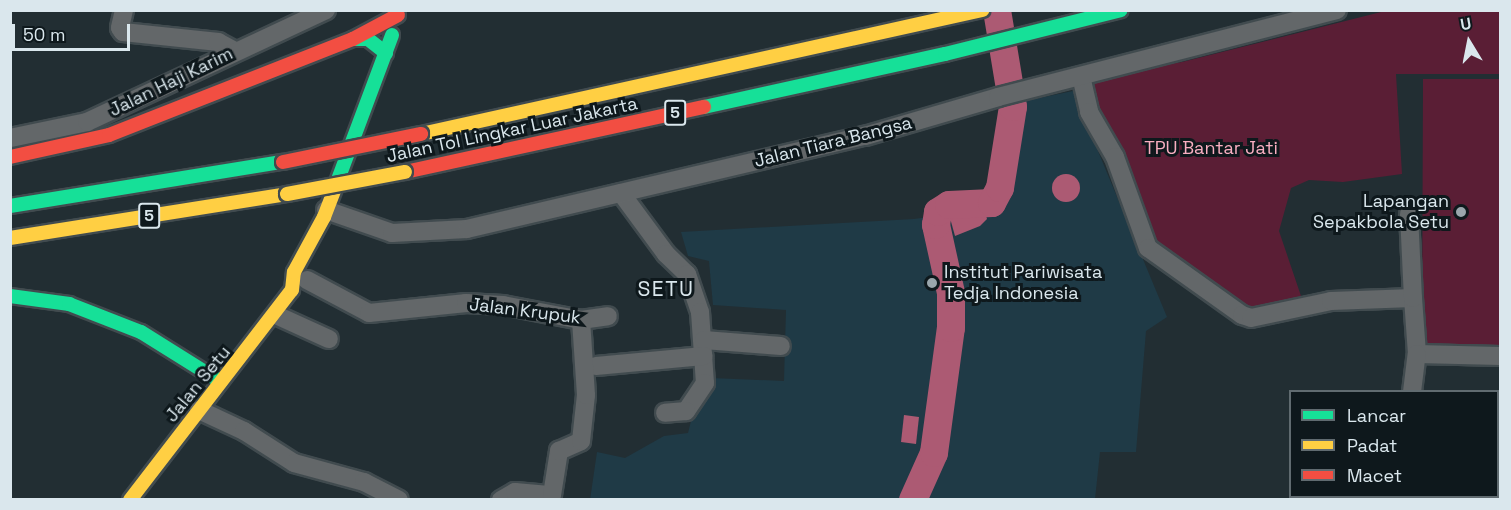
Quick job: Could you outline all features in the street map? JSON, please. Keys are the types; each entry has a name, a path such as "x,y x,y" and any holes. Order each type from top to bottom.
{"main road":[{"name":"Jalan Tol Lingkar Luar Jakarta","path":"10,206 283,162 422,134 982,10"},
{"name":"Jalan Tol Lingkar Luar Jakarta","path":"10,238 287,194 405,172 945,54 1121,10"},
{"path":"10,158 109,135 353,39 398,13"},
{"name":"Jalan Setu","path":"130,500 299,285 333,213 374,115 376,84 398,13"},
{"path":"353,39 368,39 386,53"},
{"path":"10,297 69,304 130,328 221,382"}],"street":[{"path":"124,10 121,30 134,34 218,42 235,51"},
{"name":"Jalan Haji Karim","path":"10,138 87,122 326,10"},
{"path":"380,10 398,13"},
{"name":"Jalan Tiara Bangsa","path":"333,213 392,232 432,233 621,193 865,136 998,97 1337,10"},
{"path":"1081,76 1089,112 1115,157 1148,248 1242,315 1251,318 1331,301 1413,298"},
{"path":"621,193 666,254 687,274 700,312 705,383 686,411 665,413"},
{"path":"1409,214 1417,354 1412,390"},
{"name":"Jalan Krupuk","path":"299,285 369,313 466,303 503,305 581,320 608,316"},
{"path":"276,315 329,339"},
{"path":"501,500 515,492 552,495 559,451 581,441 585,395 581,320"},
{"path":"596,366 704,348 781,346"},
{"path":"1417,354 1500,356"},
{"path":"199,410 244,431 294,463 364,483 399,500"}],"shaded area":[{"name":"Institut Pariwisata Tedja Indonesia","path":"1073,91 1167,317 1146,331 1136,452 1100,452 1095,499 590,500 597,452 625,458 664,436 688,433 693,413 711,378 784,381 786,310 713,305 709,261 688,256 681,232 914,219 994,208 1005,194 1020,102"},
{"path":"1066,174 1076,178 1080,188 1076,198 1066,202 1056,198 1052,188 1056,178"},
{"path":"985,212 987,219 980,226 955,236 950,218"},
{"path":"904,415 919,417 916,444 901,442"}],"green space":[{"name":"TPU Bantar Jati","path":"1385,11 1500,11 1500,74 1396,74 1402,174 1343,182 1309,180 1291,188 1279,231 1301,296 1249,312 1147,238 1086,79 1182,62"},
{"name":"Lapangan Sepakbola Setu","path":"1423,79 1500,79 1500,346 1422,346"}],"waterway":[{"path":"913,500 934,453 951,328 951,293 936,225 938,212 949,205 992,203 1000,188 1013,107 997,10"}],"traffic: fast":[{"path":"704,107 945,54 1121,10"},
{"path":"336,185 392,35"},
{"path":"353,39 368,39 386,53"},
{"path":"10,206 283,162"},
{"path":"10,296 69,304 141,332 221,382"}],"traffic: slow":[{"path":"421,134 982,10"},
{"path":"287,194 405,172"},
{"path":"130,500 292,290 294,272 324,217 336,185"},
{"path":"10,238 287,194"}],"traffic: jam":[{"path":"10,157 109,135 353,39 398,15"},
{"path":"405,172 704,107"},
{"path":"283,162 421,134"}],"place":[{"name":"Lapangan Sepakbola Setu","path":"1461,212"},
{"name":"Institut Pariwisata Tedja Indonesia","path":"932,283"}],"district":[{"name":"SETU","path":"666,289"}]}
